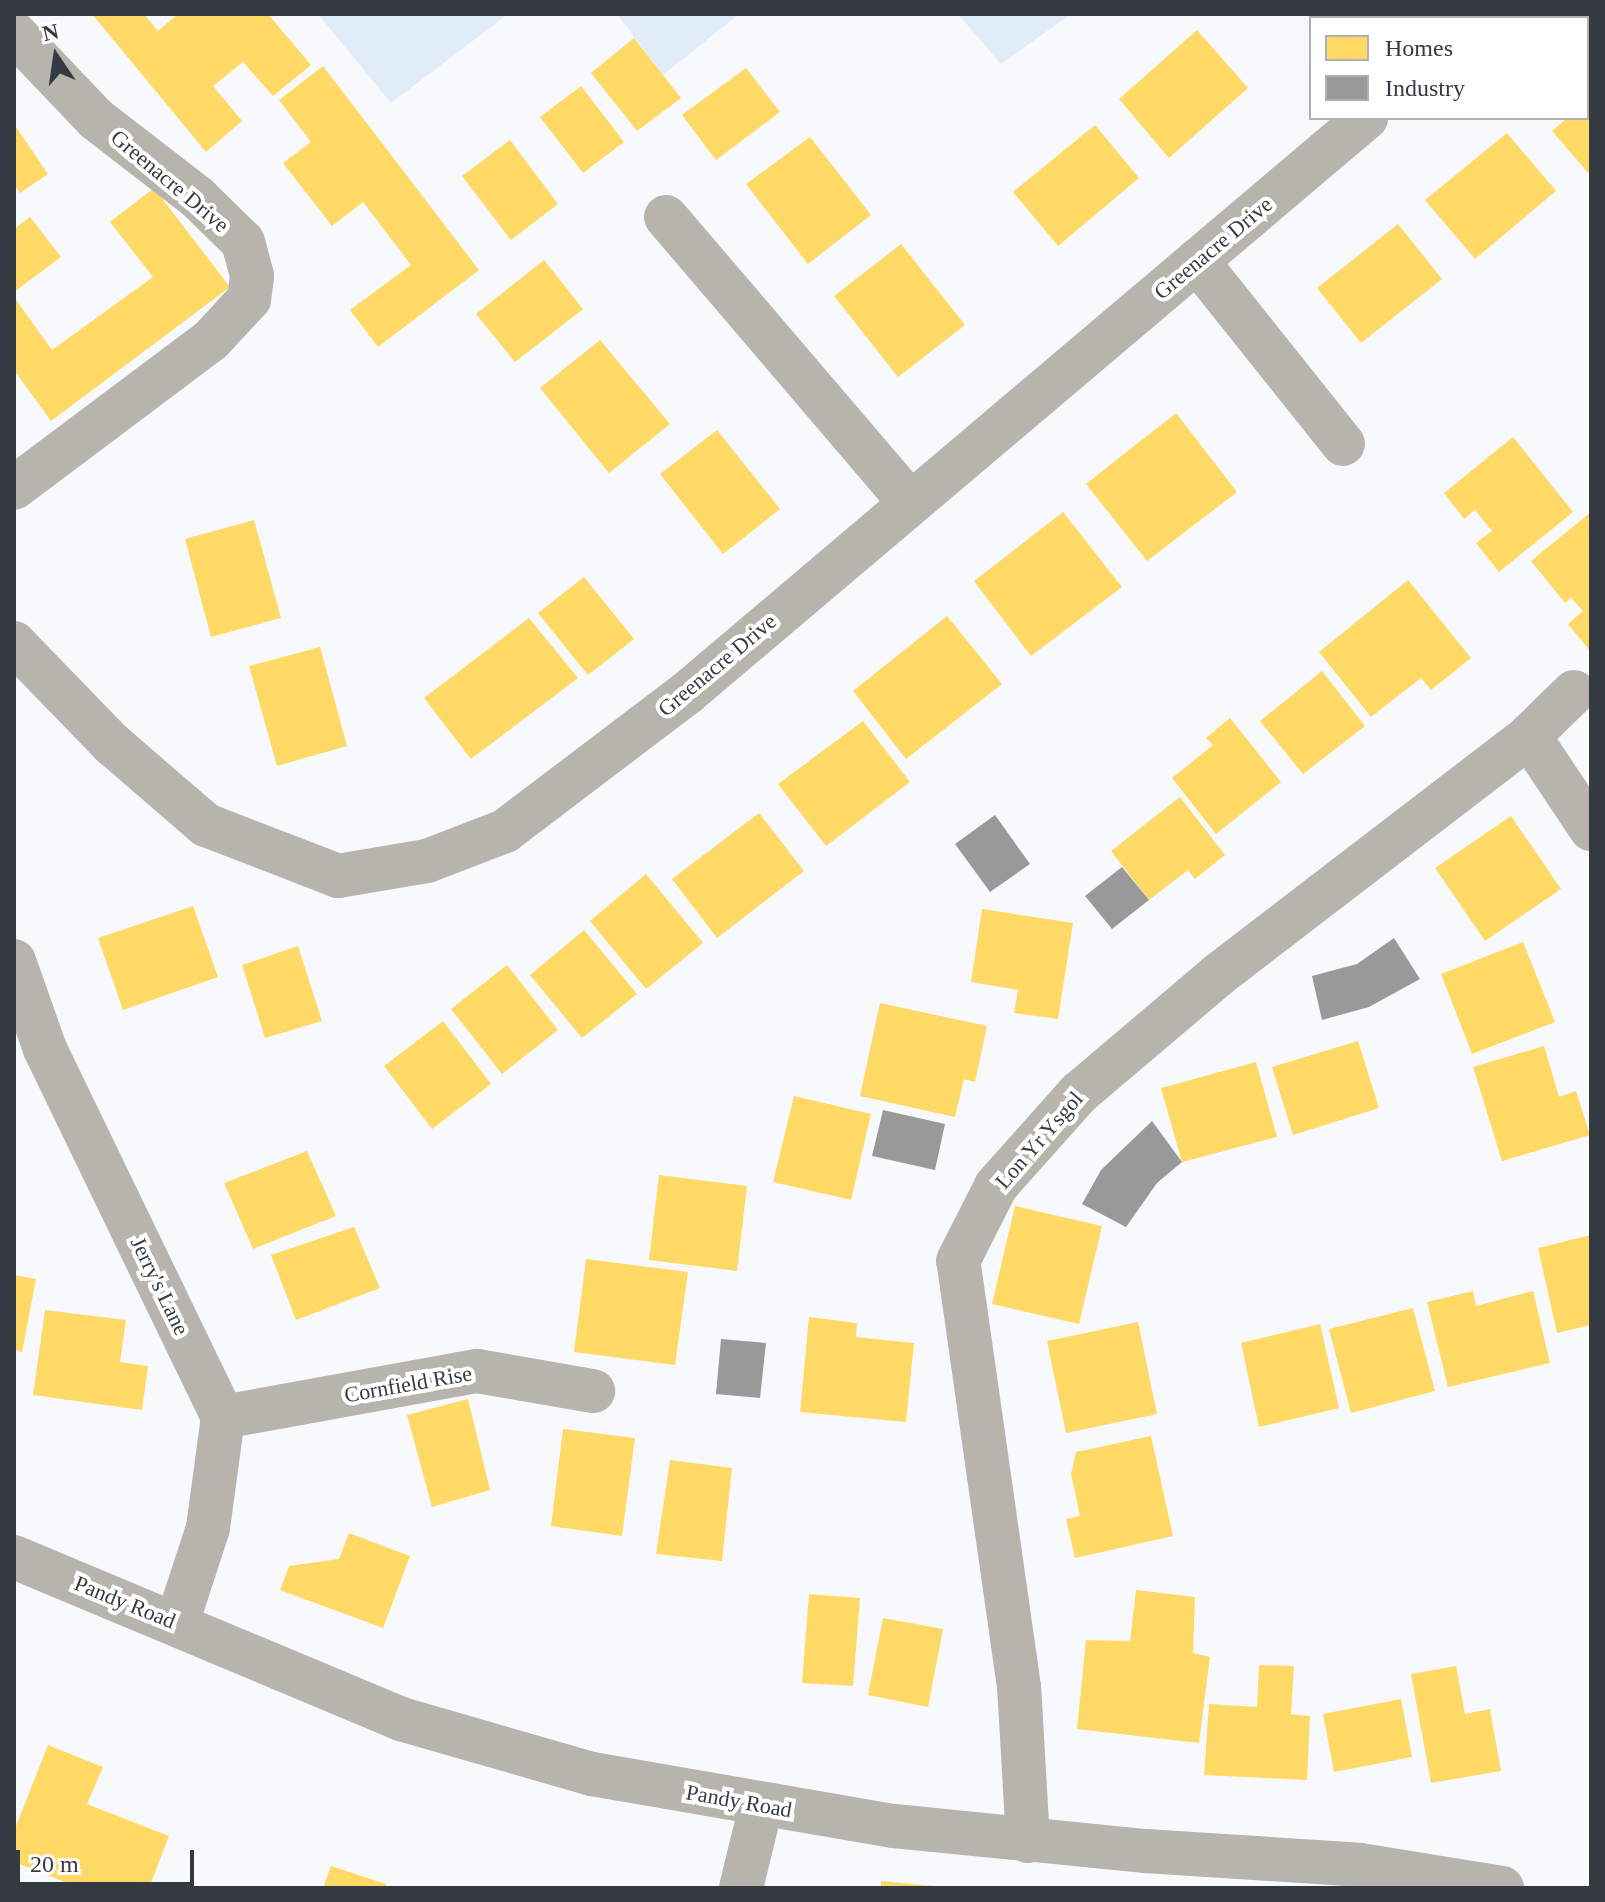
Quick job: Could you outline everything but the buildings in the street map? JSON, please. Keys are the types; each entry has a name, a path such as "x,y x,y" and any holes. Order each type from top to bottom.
{"street":[{"name":"Greenacre Drive","path":"14,33 96,119 197,197 243,242 252,276 249,299 211,340 14,488"},
{"name":"Greenacre Drive","path":"14,643 112,744 206,825 338,876 427,861 505,831 687,693 1364,120"},
{"path":"666,217 909,502"},
{"path":"1197,261 1343,444"},
{"name":"Lon Yr Ysgol","path":"1028,1841 1019,1687 958,1261 996,1186 1079,1093 1218,975 1529,736 1574,692"},
{"path":"1529,736 1591,829"},
{"name":"Jerry's Lane","path":"14,961 45,1049 223,1417"},
{"name":"Cornfield Rise","path":"223,1417 477,1371 593,1391"},
{"path":"177,1623 208,1528 223,1417"},
{"name":"Pandy Road","path":"14,1557 401,1719 592,1774 761,1806 1276,1874 1360,1865 1502,1888"},
{"path":"741,1888 761,1806"}],"shaded area":[{"path":"318,14 508,14 391,103"},
{"path":"617,14 739,14 663,75"},
{"path":"958,14 1071,14 1001,64"}]}
